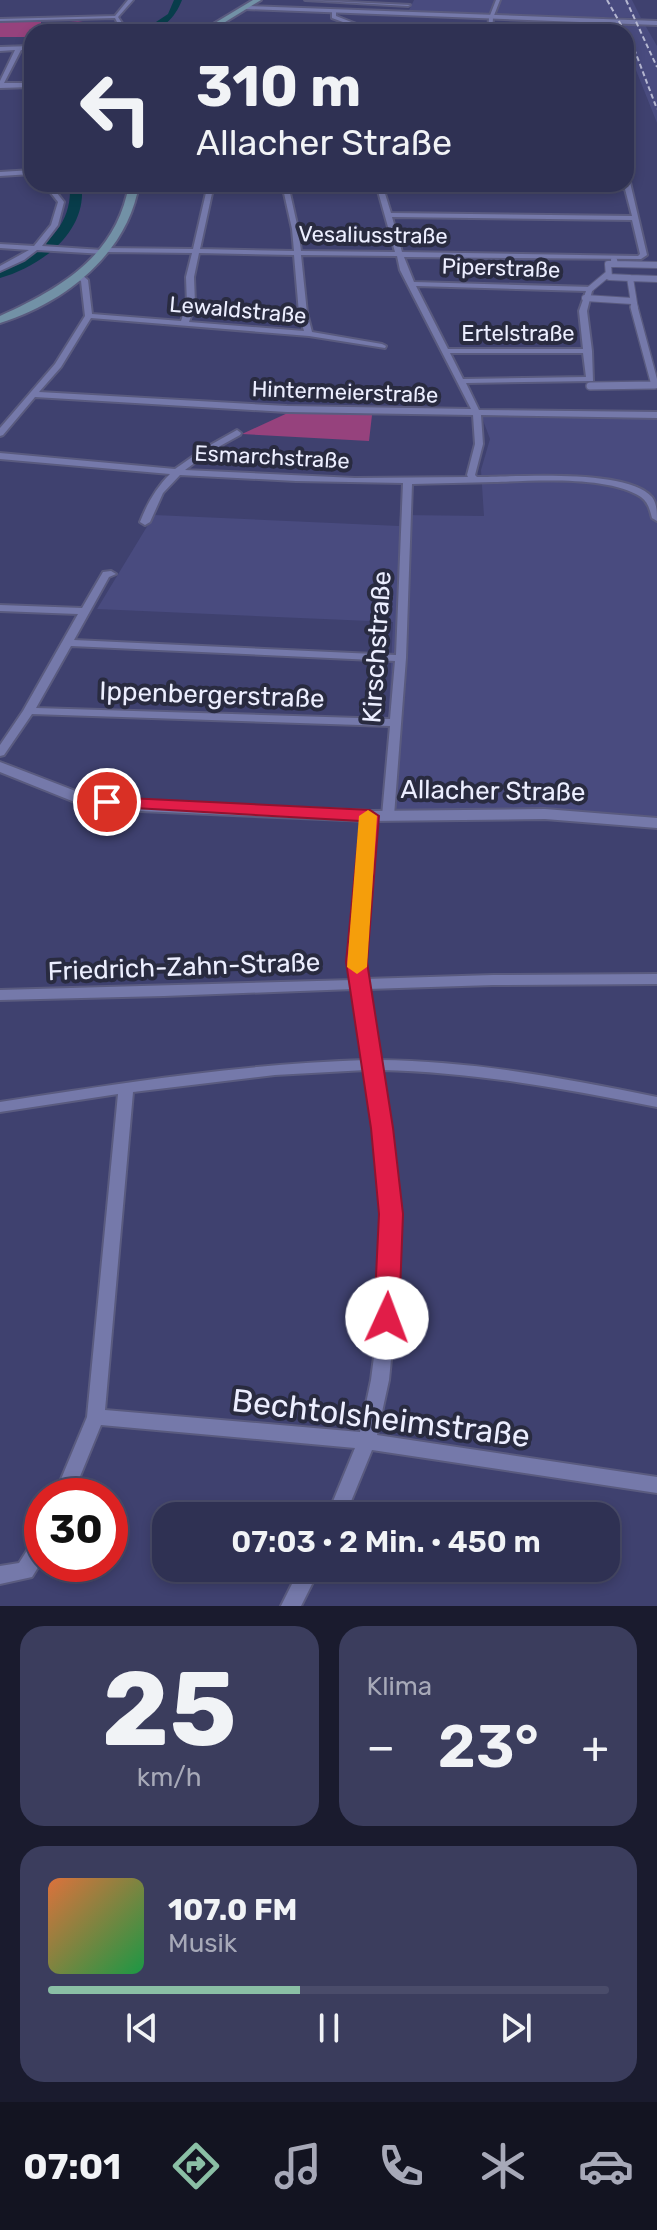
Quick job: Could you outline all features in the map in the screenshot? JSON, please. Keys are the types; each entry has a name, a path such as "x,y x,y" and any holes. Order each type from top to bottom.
{"main road":[{"path":"218,24 258,0"},
{"path":"0,320 79,277 104,251 125,218 132,192"}],"street":[{"path":"0,20 116,17 131,0"},
{"path":"307,0 410,2 403,15"},
{"path":"491,24 498,0"},
{"path":"247,8 657,23"},
{"path":"334,13 334,17 351,24"},
{"path":"116,17 121,24"},
{"path":"0,86 19,48"},
{"path":"0,49 24,48"},
{"path":"0,70 9,70"},
{"path":"0,86 24,85"},
{"path":"0,174 24,172"},
{"path":"0,269 19,262 38,249 46,239 61,208 60,199 54,192"},
{"path":"184,324 191,304 190,277 209,192"},
{"path":"286,192 303,313 309,334"},
{"path":"381,192 398,253 411,284 448,351 477,414 479,444 471,475 474,480"},
{"path":"388,215 634,218 629,192"},
{"name":"Vesaliusstraße","path":"0,246 104,251 640,258 644,255 634,218"},
{"path":"657,265 608,264 609,277 657,279"},
{"path":"590,395 585,298 590,289 608,274"},
{"path":"0,433 65,356 89,316 84,280 79,277"},
{"path":"463,381 655,385 632,301 630,280"},
{"name":"Piperstraße","path":"411,284 590,289"},
{"path":"585,298 632,301"},
{"name":"Lewaldstraße","path":"89,316 309,334 382,346"},
{"name":"Ertelstraße","path":"448,351 588,351"},
{"name":"Hintermeierstraße","path":"33,394 287,409 657,415"},
{"path":"145,522 177,471 237,433"},
{"name":"Esmarchstraße","path":"0,456 177,471 408,482 605,482 646,496 657,518"},
{"name":"Kirschstraße","path":"388,816 401,658 408,482"},
{"path":"1,765 83,611 106,574 111,574"},
{"path":"0,608 83,611"},
{"path":"67,643 401,658"},
{"name":"Ippenbergerstraße","path":"29,711 395,723"},
{"name":"Allacher Straße","path":"1,765 83,800 178,808 370,816 545,814 657,823"},
{"path":"342,1502 367,1441 380,1380 391,1214 382,1128 357,962 370,816"},
{"name":"Friedrich-Zahn-Straße","path":"0,995 359,986 529,977 657,979"},
{"path":"0,1107 251,1070 371,1065 467,1070 657,1102"},
{"path":"71,1478 96,1417 126,1087"},
{"name":"Bechtolsheimstraße","path":"96,1417 367,1441 657,1485"},
{"path":"0,1575 24,1571"},
{"path":"291,1606 303,1582"}],"shaded area":[{"path":"414,0 632,0 641,18 407,14"},
{"path":"41,20 41,24 24,24 24,37 0,37 0,21"},
{"path":"83,21 78,24 41,24"},
{"path":"634,25 645,25 657,46 657,123 634,65"},
{"path":"292,411 372,415 369,441 242,434"},
{"path":"480,412 657,417 657,817 384,818 393,622 97,609 154,515 399,526 400,515 484,516 481,470 490,439"}],"waterway":[{"path":"158,24 172,15 178,0"},
{"path":"0,274 31,260 57,240 74,205 76,192"}],"railway":[{"path":"607,0 621,24"},
{"path":"626,0 657,67"},
{"path":"634,49 657,109"}],"slow traffic":[{"path":"357,967 368,816"}],"route":[{"path":"107,802 370,816 357,962 382,1128 391,1214 387,1318"}]}
